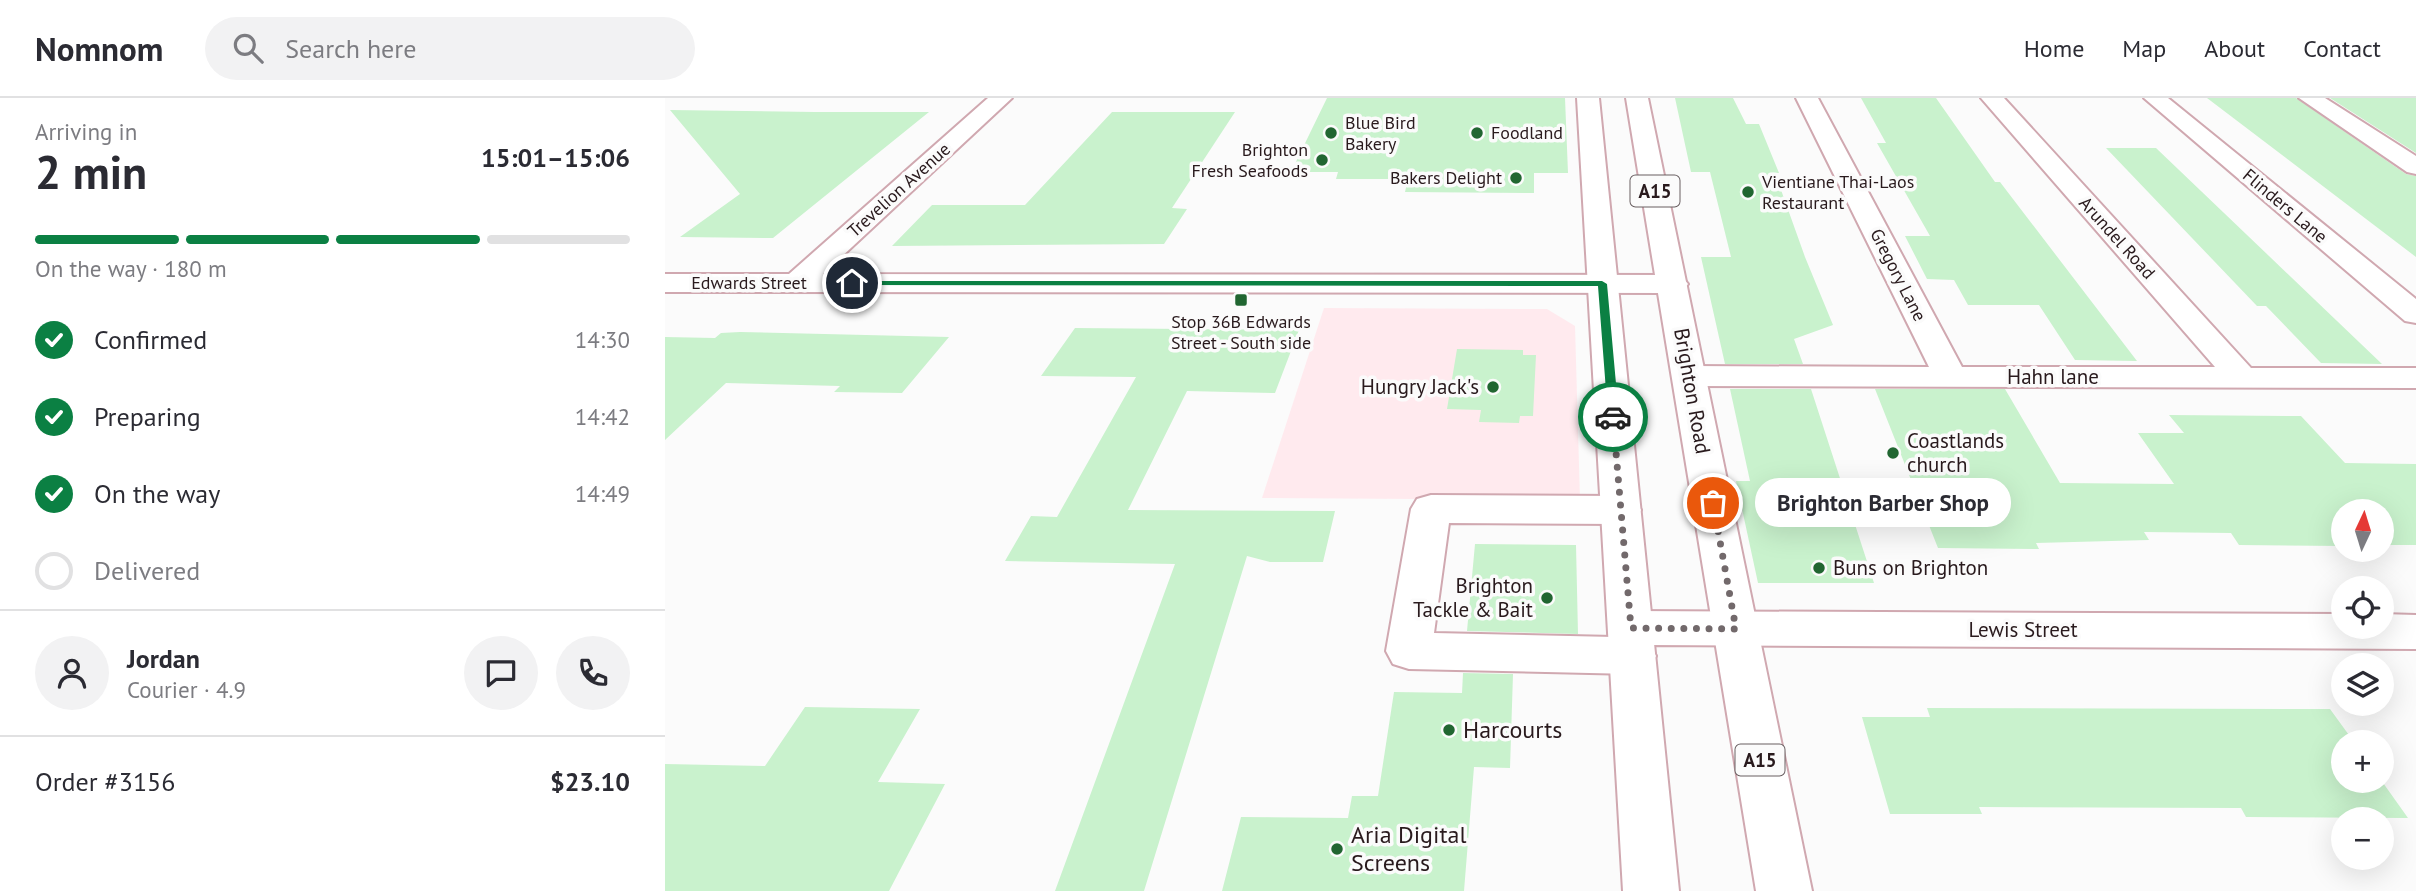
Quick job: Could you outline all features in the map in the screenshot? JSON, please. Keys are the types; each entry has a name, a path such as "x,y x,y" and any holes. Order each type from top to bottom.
{"street":[{"name":"Trevelion Avenue","path":"797,283 1001,98"},
{"path":"1588,98 1651,891"},
{"name":"Brighton Road","path":"1637,98 1784,891"},
{"name":"Gregory Lane","path":"1807,98 1951,377"},
{"name":"Arundel Road","path":"1992,98 2242,378"},
{"name":"Flinders Lane","path":"2155,98 2416,314"},
{"path":"2310,98 2416,167"},
{"name":"Edwards Street","path":"665,283 1673,284"},
{"name":"Hahn lane","path":"1689,376 2416,379"},
{"name":"Lewis Street","path":"1621,510 1431,509 1409,651 1632,642 1736,629 2416,632"}],"shaded area":[{"path":"1324,308 1547,309 1575,326 1580,500 1262,498"}],"building":[{"path":"1327,98 1565,98 1568,173 1534,173 1534,193 1405,192 1408,179 1336,179 1338,172 1291,172"},
{"path":"1675,98 1733,98 1746,124 1759,124 1779,173 1775,173 1805,257 1833,325 1794,339 1803,364 1725,364 1701,257 1731,257 1710,172 1691,172"},
{"path":"1861,98 1936,98 1995,182 2000,182 2137,361 2075,360 2039,305 1968,305 1954,280 1927,279 1905,236 1930,236 1877,143 1886,143"},
{"path":"2207,98 2296,98 2406,174 2416,176 2416,257"},
{"path":"2330,98 2416,98 2416,153"},
{"path":"670,110 929,112 773,238 680,237 740,194"},
{"path":"1112,112 1235,112 1172,208 1187,209 1164,244 892,246 932,205 1025,205"},
{"path":"2106,148 2156,148 2382,364 2321,363 2266,306 2257,306"},
{"path":"1075,328 1299,330 1275,393 1187,391 1128,510 1335,511 1323,562 1270,562 1247,556 1144,891 1055,891 1175,564 1005,561 1031,516 1057,517 1136,377 1041,376"},
{"path":"721,333 949,337 902,393 834,392 840,386 726,383 665,440 665,337 715,338"},
{"name":"Hungry Jack's","path":"1457,349 1523,350 1523,355 1536,355 1533,416 1520,416 1519,423 1479,422 1481,410 1447,409"},
{"path":"1730,389 1811,389 1874,583 1758,583 1736,481 1750,481"},
{"path":"1875,389 2005,389 2060,483 2174,484 2138,433 2184,433 2169,415 2301,416 2345,463 2416,464 2416,545 2394,545 2394,499 2331,499 2331,546 2239,545 2231,533 2144,532 2149,540 2036,543 2039,549 1938,548"},
{"path":"1475,544 1576,545 1578,634 1467,631"},
{"path":"1463,673 1513,674 1510,768 1474,767 1464,891 1222,891 1241,817 1348,818 1352,796 1378,796 1394,692 1462,693"},
{"path":"805,707 920,709 878,782 945,784 889,891 665,891 665,764 765,766"},
{"path":"1927,708 2330,709 2331,716 2335,716 2345,730 2331,730 2331,793 2390,793 2408,818 2394,818 2394,807 2331,807 2331,818 2246,817 2241,808 1979,807 1982,814 1890,814 1862,717 1930,717"}],"way so far":[{"path":"1613,417 1631,628 1736,629 1713,503"}],"place":[{"name":"Blue Bird Bakery","path":"1331,133"},
{"name":"Foodland","path":"1477,133"},
{"name":"Brighton Fresh Seafoods","path":"1322,160"},
{"name":"Bakers Delight","path":"1516,178"},
{"name":"Vientiane Thai-Laos Restaurant","path":"1748,192"},
{"name":"Stop 36B Edwards Street - South side","path":"1241,300"},
{"name":"Hungry Jack's","path":"1493,387"},
{"name":"Coastlands church","path":"1893,453"},
{"name":"Brighton Barber Shop","path":"1713,503"},
{"name":"Buns on Brighton","path":"1819,568"},
{"name":"Brighton Tackle & Bait","path":"1547,598"},
{"name":"Harcourts","path":"1449,730"},
{"name":"Aria Digital Screens","path":"1337,849"}],"route":[{"path":"852,283 1602,284 1613,417"}]}
